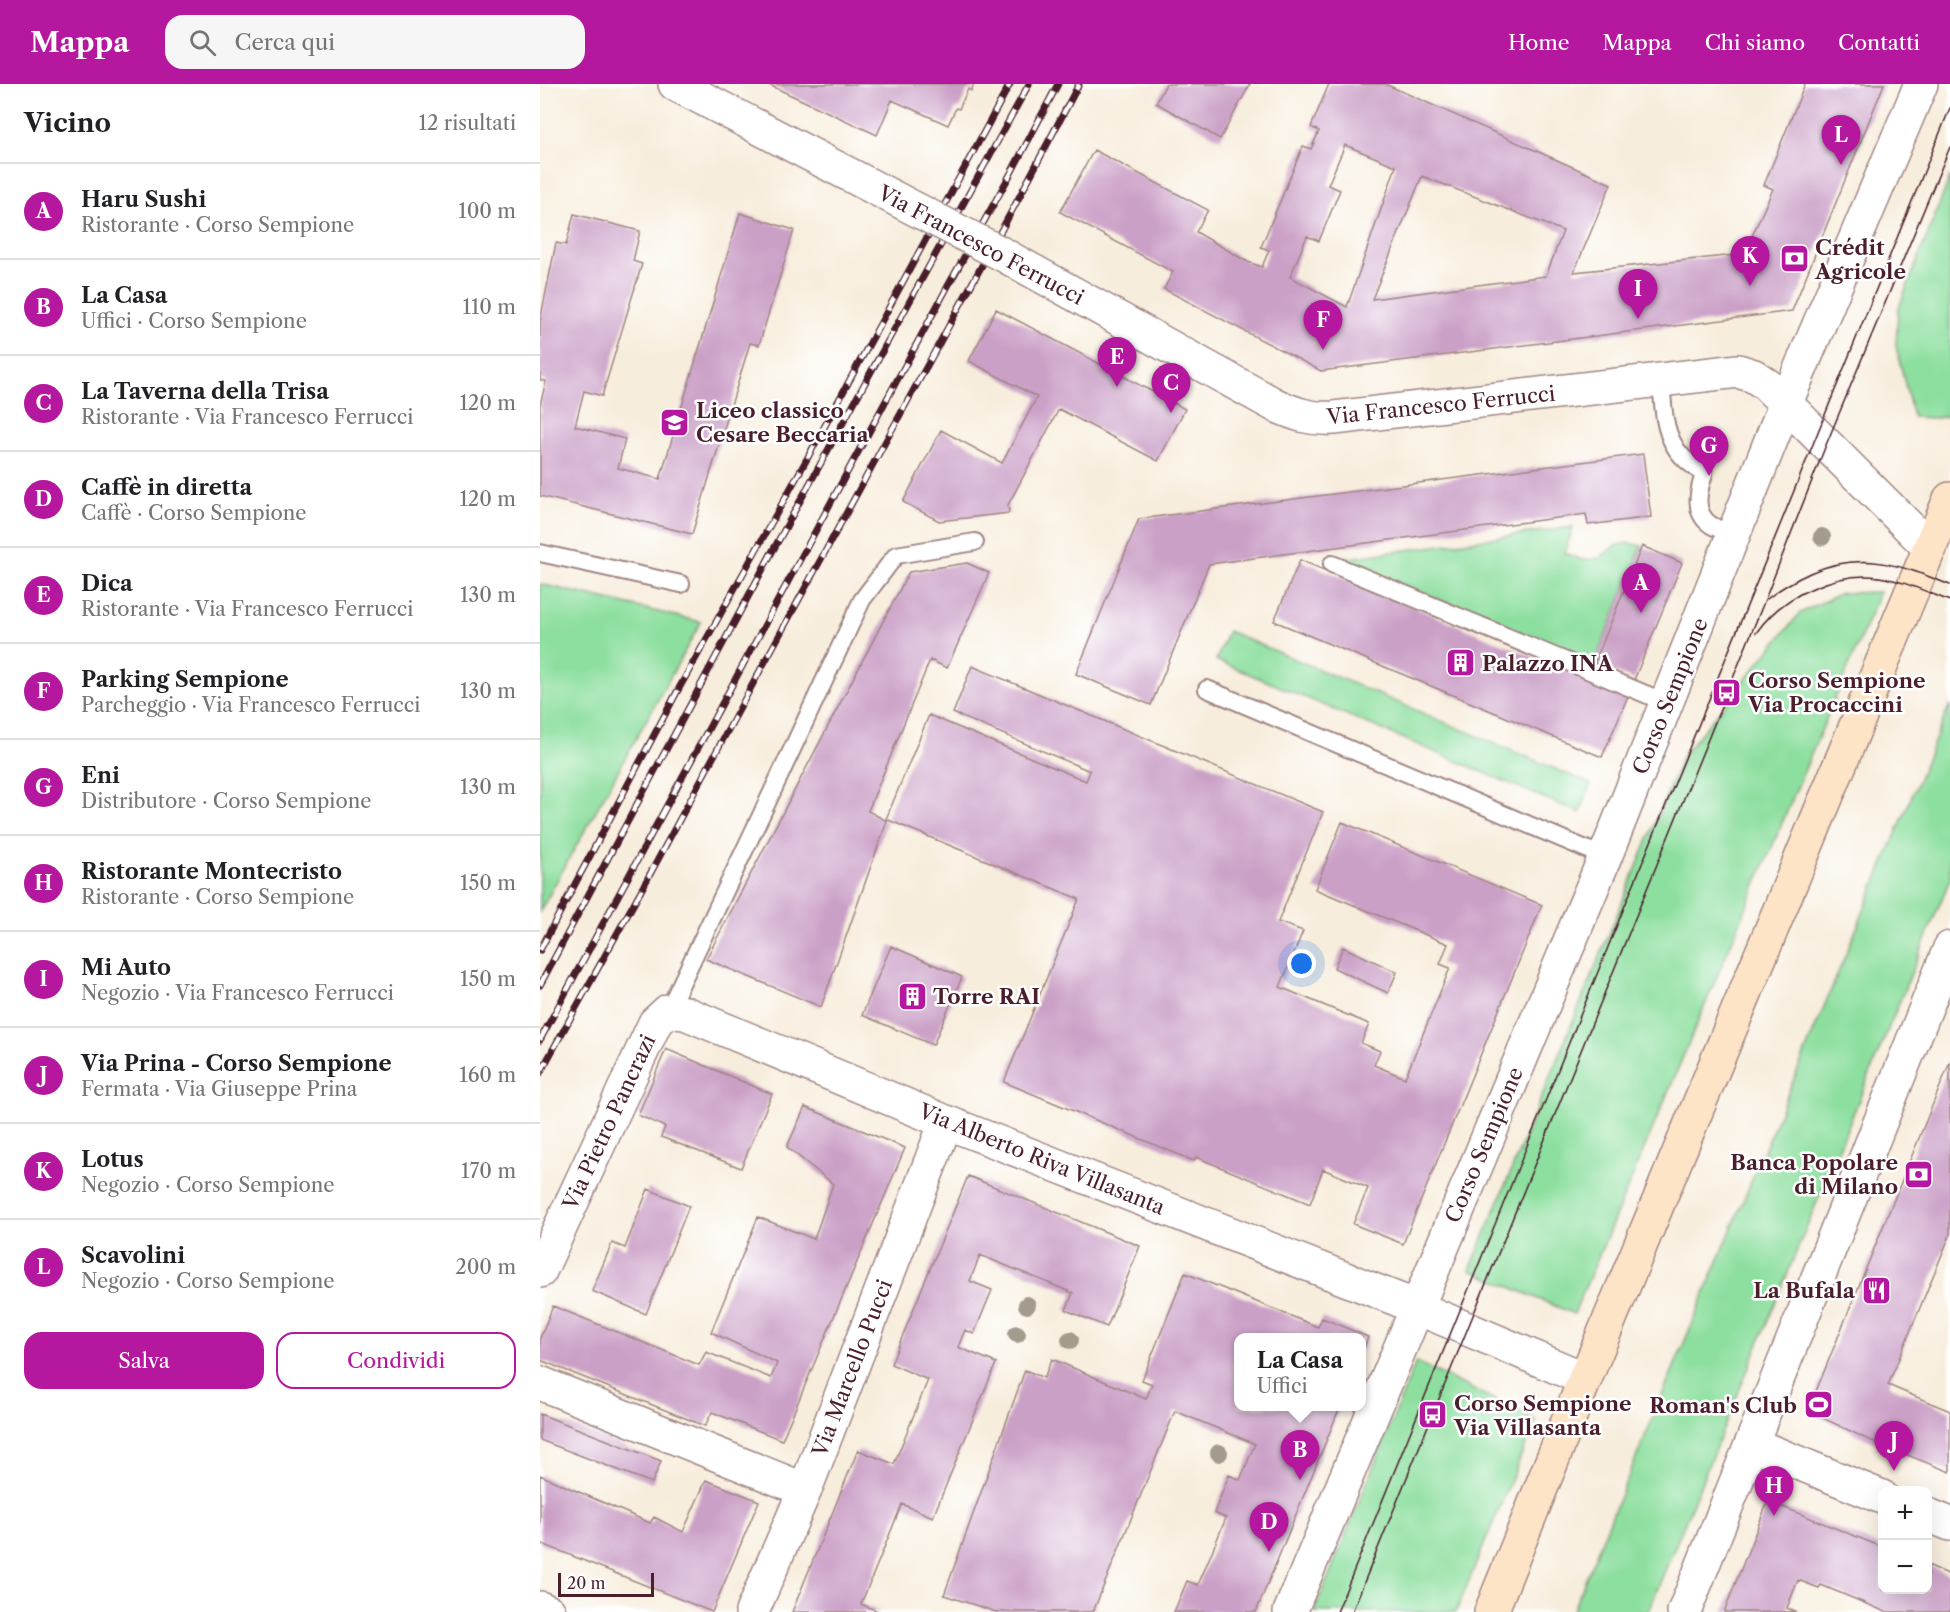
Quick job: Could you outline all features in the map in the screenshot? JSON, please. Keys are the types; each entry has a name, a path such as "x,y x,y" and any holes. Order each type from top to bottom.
{"main road":[{"path":"1491,1612 1585,1379 1940,559 1950,499"}],"street":[{"name":"Via Francesco Ferrucci","path":"675,84 1002,254 1275,405 1307,417 1334,418 1738,371 1754,376 1767,385 1940,559"},
{"name":"Corso Sempione","path":"1290,1612 1605,857 1785,405 1921,84"},
{"path":"1684,1612 1950,948"},
{"name":"Via Alberto Riva Villasanta","path":"668,1011 685,1013 946,1122 1416,1307"},
{"name":"Via Pietro Pancrazi","path":"540,1270 655,1023 668,1011"},
{"name":"Via Marcello Pucci","path":"752,1612 805,1490 946,1122"},
{"path":"1416,1307 1585,1379"},
{"path":"540,1383 805,1490"},
{"path":"1752,1444 1878,1495"},
{"path":"1932,1517 1950,1524"},
{"path":"540,1608 549,1612"}],"lane":[{"path":"1660,381 1665,419 1673,445 1687,462 1704,474 1698,492 1699,508 1711,525 1735,535"},
{"path":"668,1011 862,600 896,555 975,542"},
{"path":"540,553 681,585"},
{"path":"1332,564 1667,703"},
{"path":"1207,689 1605,857"}],"green space":[{"path":"1950,177 1950,416 1913,417 1896,346 1898,310"},
{"path":"1573,527 1565,553 1582,560 1599,558 1615,546 1627,543 1642,546 1594,664 1340,559"},
{"path":"540,584 701,622 540,911"},
{"path":"1880,592 1574,1314 1470,1270 1683,755 1800,613 1841,593"},
{"path":"1228,631 1591,784 1580,813 1216,660"},
{"path":"1950,704 1950,879 1648,1612 1572,1612"},
{"path":"1416,1362 1536,1420 1456,1612 1314,1612"}],"building":[{"path":"767,84 974,84 971,91 968,89 959,109 956,108 948,125 892,100 877,135"},
{"path":"1166,84 1250,84 1220,139 1156,103"},
{"path":"1329,84 1385,84 1611,184 1574,272 1744,254 1773,189 1764,185 1805,84 1884,84 1792,311 1321,371 1164,289 1173,272 1060,212 1094,150 1208,210 1196,232 1248,262 1262,267 1269,250 1261,247 1303,146 1311,149 1319,131 1311,127","holes":["1345,145 1396,166 1347,307 1290,277 1307,236 1319,241 1340,190 1328,185","1422,176 1563,231 1546,276 1372,299"]},
{"path":"740,213 794,230 759,345 750,343 692,534 540,496 540,405 546,381 540,380 540,321 556,243 566,245 574,214 640,231 633,261 642,264 602,396 584,391 575,426 625,439 618,468 660,479"},
{"path":"996,309 1185,409 1158,461 1059,409 1008,505 1009,513 939,521 903,502 941,430 1002,463 1037,397 969,361"},
{"path":"1643,454 1651,517 1588,525 1586,514 1209,564 1151,705 1076,674 1139,519"},
{"path":"1642,546 1682,563 1634,680 1594,664"},
{"name":"Palazzo INA","path":"1300,560 1628,696 1602,757 1274,621"},
{"path":"967,563 989,573 947,668 930,660 868,811 887,821 821,1007 706,959 909,572"},
{"path":"972,666 1323,812 1278,922 1303,931 1280,987 1369,1024 1361,1043 1380,1051 1374,1065 1405,1078 1450,968 1440,964 1448,944 1315,889 1342,822 1542,905 1403,1244 1353,1224 1368,1188 1323,1169 1310,1204 1196,1157 1194,1161 1004,1082 1079,899 886,819 929,715 1086,781 1090,771 953,713"},
{"name":"Torre RAI","path":"891,946 962,977 933,1045 862,1015"},
{"path":"1343,947 1397,972 1388,993 1334,968"},
{"path":"666,1049 772,1094 741,1168 661,1137 665,1127 638,1115"},
{"path":"1950,1062 1950,1235 1888,1385 1950,1411 1950,1472 1867,1439 1808,1411"},
{"path":"805,1107 905,1148 782,1440 712,1412 705,1426 540,1360 540,1338 553,1306 699,1365 706,1352 771,1378 777,1363 711,1332 758,1217 814,1239 833,1184 787,1147"},
{"path":"968,1176 1140,1246 1107,1327 1066,1310 1073,1293 980,1255 970,1281 992,1290 974,1334 965,1330 958,1347 996,1363 933,1517 902,1504 861,1604 880,1612 792,1612 858,1450 894,1464 928,1380 891,1364"},
{"path":"648,1189 689,1206 646,1314 592,1291 612,1243 625,1248"},
{"path":"1185,1273 1318,1327 1322,1318 1358,1333 1234,1333 1234,1411 1338,1411 1256,1612 1174,1612 1187,1581 1198,1585 1226,1518 1214,1513 1229,1475 1240,1480 1255,1444 1175,1411 1093,1612 996,1612 944,1595 1025,1370 1044,1378 1052,1359 1146,1399 1152,1384 1142,1380"},
{"path":"540,1414 661,1461 652,1483 540,1440"},
{"path":"540,1475 650,1523 654,1517 683,1532 706,1480 759,1501 712,1612 540,1543"},
{"path":"1768,1501 1878,1545 1878,1594 1932,1594 1932,1567 1950,1575 1950,1612 1886,1612 1821,1585 1819,1588 1798,1580 1787,1608 1796,1612 1724,1612"}],"tram line":[{"path":"1337,1612 1950,108"},
{"path":"1352,1612 1826,445 1950,147"},
{"path":"1767,599 1788,584 1810,573 1847,562 1864,561 1898,566 1950,585"},
{"path":"1756,633 1774,612 1797,596 1813,588 1851,577 1867,576 1898,581 1950,601"}],"railway":[{"path":"540,950 677,692 808,457 1010,84"},
{"path":"540,985 771,554 1029,84"},
{"path":"540,1040 1058,84"},
{"path":"540,1073 1079,84"}],"place":[{"name":"Scavolini","path":"1841,165"},
{"name":"Crédit Agricole","path":"1794,259"},
{"name":"Lotus","path":"1750,286"},
{"name":"Mi Auto","path":"1638,319"},
{"name":"Parking Sempione","path":"1323,350"},
{"name":"Dica","path":"1117,387"},
{"name":"La Taverna della Trisa","path":"1171,413"},
{"name":"Liceo classico Cesare Beccaria","path":"675,422"},
{"name":"Eni","path":"1709,476"},
{"name":"Haru Sushi","path":"1641,613"},
{"name":"Palazzo INA","path":"1461,663"},
{"name":"Corso Sempione Via Procaccini","path":"1727,692"},
{"name":"Torre RAI","path":"912,996"},
{"name":"Banca Popolare di Milano","path":"1919,1174"},
{"name":"La Bufala","path":"1876,1290"},
{"name":"Roman's Club","path":"1818,1405"},
{"name":"Corso Sempione Via Villasanta","path":"1433,1415"},
{"name":"Via Prina - Corso Sempione","path":"1894,1471"},
{"name":"La Casa","path":"1300,1480"},
{"name":"Ristorante Montecristo","path":"1774,1516"},
{"name":"Caffè in diretta","path":"1269,1552"}]}
